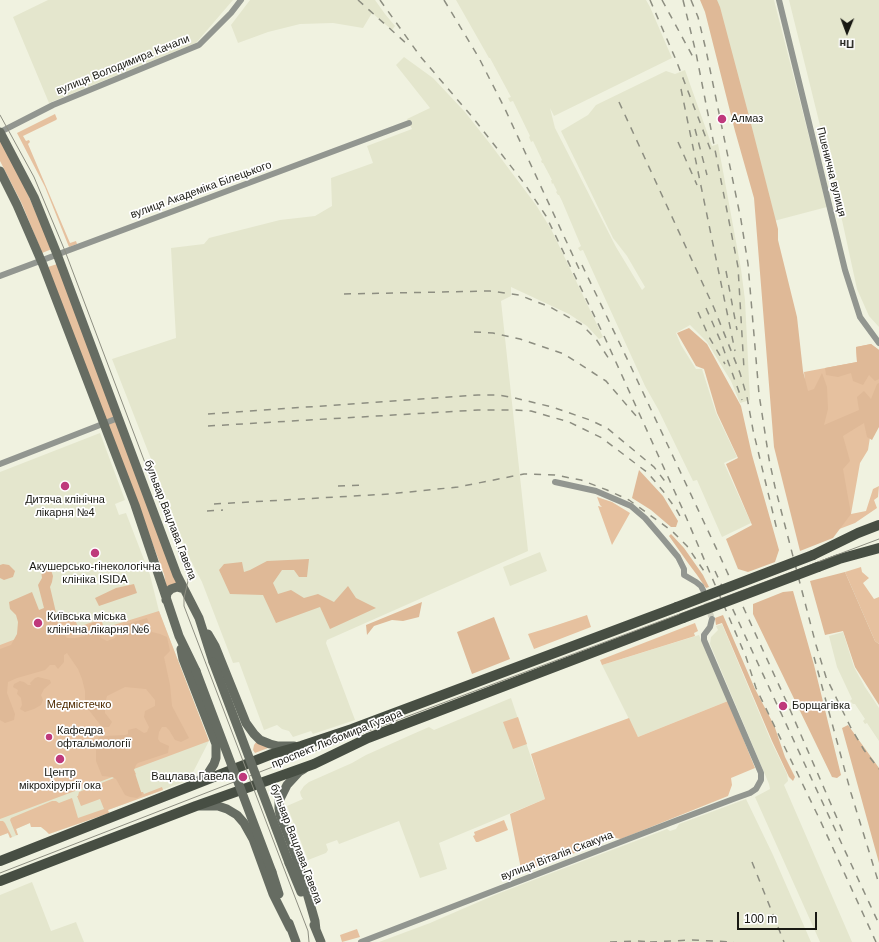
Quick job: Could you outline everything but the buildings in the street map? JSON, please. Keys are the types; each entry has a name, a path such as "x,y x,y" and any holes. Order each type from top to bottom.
{"main road":[{"name":"бульвар Вацлава Гавела","path":"0,132 34,197 57,254 177,575 199,618 213,662 321,942"},
{"path":"0,171 17,205 41,260 104,424 135,506 166,601 179,636 196,671 272,872 290,928"},
{"name":"проспект Любомира Гузара","path":"0,861 272,754 301,746 400,711 678,607 813,555 858,533 879,525"},
{"name":"проспект Любомира Гузара","path":"0,881 196,806 314,764 368,738 683,618 839,559 879,548"},
{"path":"166,601 167,595 171,589 177,587 184,589"},
{"path":"199,618 215,646 246,723 254,734 260,740 270,744 278,746 301,746"},
{"path":"179,636 183,659 214,737 216,750 214,764 207,775 203,779 187,787"},
{"path":"314,764 299,772 287,785 279,800 279,808 280,815 299,865 315,921 316,930"},
{"path":"196,806 218,806 227,809 237,815 244,823 253,839 273,894 296,942"}],"street":[{"name":"вулиця Володимира Качали","path":"0,132 53,105 199,45 231,13 241,0"},
{"name":"Пшенична вулиця","path":"779,0 845,270 860,317 879,343"},
{"name":"вулиця Академіка Білецького","path":"0,276 410,123"},
{"path":"0,464 118,418"},
{"path":"555,482 596,491 631,506 645,518 678,557 684,569 684,575 696,582 703,590"},
{"name":"вулиця Віталія Скакуна","path":"361,942 673,821 750,793 759,785 762,780 759,768 704,640 704,635 710,627 712,619"}],"shaded area":[{"path":"48,0 233,0 196,43 49,103 13,17"},
{"path":"250,0 375,0 395,26 392,30 372,13 363,28 333,23 300,24 268,32 238,43 231,25"},
{"path":"456,0 646,0 650,7 672,58 554,116 550,108 555,128 616,247 642,290 645,287 627,256 613,238 561,131 588,115 596,105 666,71 675,74 685,70 712,146 718,144 741,269 745,300 750,400 740,403 731,381 707,342 690,325 676,333 681,345 696,369 702,369 716,413 737,457 724,463 751,523 722,537 697,480 693,481 658,409 645,386 583,250 580,251 578,248 581,246 562,201 556,192 557,191 553,183 552,184 552,180 541,161 542,160 533,141 531,142 530,136 513,101 510,102 508,98 511,97"},
{"path":"700,0 717,0 720,7 778,229 778,240 797,317 803,371 808,391 814,389 822,373 827,387 828,409 824,425 859,410 857,397 864,391 871,399 877,384 879,383 879,427 872,440 867,437 864,423 843,436 850,461 843,469 851,514 833,538 800,551 774,447 754,198 735,131 705,12"},
{"path":"702,0 774,0 827,207 770,222"},
{"path":"789,0 879,0 879,327 869,316 857,289 832,174"},
{"path":"404,57 433,78 465,112 536,205 551,229 603,337 599,339 587,326 569,314 511,287 511,296 501,301 528,551 327,640 326,643 355,720 313,734 311,731 293,737 289,731 282,729 277,725 264,730 239,662 233,663 202,582 190,559 112,359 176,338 171,248 204,244 209,238 280,220 315,216 332,206 331,178 373,163 367,146 412,129 407,119 430,108 396,65"},
{"path":"689,328 707,344 741,406 752,455 779,550 775,562 748,572 738,569 726,539 752,525 726,464 738,458 717,413 704,369 696,366 677,333"},
{"path":"871,344 879,350 879,379 875,381 869,375 863,385 853,381 851,373 838,377 826,375 825,368 857,362 856,347"},
{"path":"100,433 125,500 115,504 119,515 126,513 150,575 159,611 209,741 189,780 108,810 109,813 49,834 41,827 31,827 30,823 16,829 18,835 10,838 8,833 0,836 0,472"},
{"path":"639,470 663,496 678,521 676,527 671,527 651,510 632,498"},
{"path":"671,534 684,548 703,575 709,587 706,588 688,563 669,536"},
{"path":"540,552 547,571 510,586 503,567"},
{"path":"309,559 307,577 299,577 294,570 282,570 273,583 278,594 291,590 304,598 318,594 334,602 348,586 356,598 376,608 330,629 320,607 276,623 263,595 230,594 219,570 224,564 242,562 244,572 267,561"},
{"path":"0,565 9,565 15,571 13,577 4,580 0,578"},
{"path":"44,568 51,570 53,576 50,587 59,628 67,638 85,636 90,624 98,621 101,626 99,631 101,638 107,641 115,638 120,626 147,618 152,632 167,637 170,651 164,657 170,685 172,706 189,738 181,742 175,740 166,727 162,727 159,732 158,739 160,742 169,746 168,753 136,765 134,770 142,795 137,798 125,795 116,779 102,776 96,761 96,747 99,737 125,735 128,734 128,730 136,728 144,733 147,732 149,727 144,717 145,711 155,706 155,700 146,689 125,687 107,696 105,713 112,722 109,727 102,727 88,709 85,701 85,691 82,679 78,669 67,653 64,655 64,662 58,669 55,665 50,665 45,670 8,682 7,693 15,714 14,720 5,723 0,720 0,649 11,645 17,634 18,622 16,615 10,609 9,602 32,592 39,610 44,608 38,585 42,578 41,570"},
{"path":"845,572 875,641 879,644 879,705 855,667 843,631 825,635 810,581"},
{"path":"134,584 137,593 99,606 95,598 116,588"},
{"path":"793,591 814,665 841,775 837,778 832,777 753,614 753,604 783,592"},
{"path":"422,602 419,617 403,621 392,620 374,626 367,635 366,625"},
{"path":"723,615 755,689 774,725 785,757 795,777 793,781 789,777 772,741 722,623 716,625 715,618"},
{"path":"494,617 510,659 472,674 457,632"},
{"path":"722,624 771,741 787,774 788,781 784,785 852,942 820,942 755,797 770,789 710,644 711,637 718,630 716,626"},
{"path":"843,632 854,667 879,708 879,741 867,723 865,724 863,721 865,719 855,704 850,701 852,699 837,667 829,636"},
{"path":"699,635 728,701 638,737 602,665"},
{"path":"38,677 50,680 51,683 44,689 41,695 43,700 41,705 25,712 20,709 22,705 21,698 17,694 18,690 13,687 14,684 20,681 31,685 30,683"},
{"path":"511,698 545,799 439,843 447,869 420,878 399,821 339,844 337,840 326,844 328,850 326,853 308,860 287,806 303,799 300,792 309,782 429,727 434,730"},
{"path":"848,725 879,768 879,863 842,728"},
{"path":"746,799 773,855 811,942 379,942 430,923 497,894 575,864 667,829 670,831 676,829 679,824"},
{"path":"32,882 51,931 76,922 84,942 0,942 0,895"}],"green space":[{"path":"55,114 56,120 23,136 26,141 29,140 30,142 28,144 70,243 76,241 77,244 69,247 45,187 17,133"},
{"path":"0,140 21,179 52,249 42,253 22,204 0,161"},
{"path":"57,264 180,585 167,590 164,574 48,267"},
{"path":"871,344 879,350 879,425 871,431 868,450 860,463 851,514 866,511 873,489 879,486 878,497 874,500 877,508 855,523 821,536 804,372 857,362 856,347"},
{"path":"597,497 612,502 630,513 612,545 598,506 602,507"},
{"path":"861,567 862,572 869,578 863,583 874,599 879,597 879,644 875,641 845,572"},
{"name":"Медмістечко","path":"159,611 209,741 0,819 0,645 74,617 78,627 101,619 104,628"},
{"path":"587,615 591,627 534,649 528,634"},
{"path":"695,623 698,631 694,633 695,636 602,665 600,660"},
{"path":"728,701 755,768 731,778 732,785 728,796 621,839 616,838 530,869 529,867 521,869 510,814 545,799 531,754 629,718 638,737"},
{"path":"518,717 527,744 513,749 503,722"},
{"path":"257,741 268,748 255,753 253,750"},
{"path":"134,770 136,774 133,776 141,792 144,794 162,787 163,790 108,810 109,813 49,834 41,827 31,827 30,823 16,829 18,835 16,835 10,820 11,818 52,801 59,803 72,798 78,818 104,809 100,799 81,806 77,796 79,792"},
{"path":"504,820 508,830 476,842 473,836 475,835 474,832"},
{"path":"0,821 5,823 12,837 10,838 8,833 0,836"},
{"path":"357,929 360,937 342,942 340,935"}],"tunnel":[{"path":"704,594 712,619"}],"tram line":[{"path":"0,115 34,177 65,251 187,574 188,581 184,598 184,606 308,931 309,942"},
{"path":"0,873 270,768 879,539"}],"railway":[{"path":"358,0 407,44"},
{"path":"380,0 420,56 474,119 524,183 546,216 605,338 683,510 746,657 756,688 820,820 876,942"},
{"path":"444,0 479,58 505,109 581,273"},
{"path":"650,0 676,60 711,151"},
{"path":"662,0 693,57"},
{"path":"683,0 696,53 738,267 744,369"},
{"path":"691,0 698,17 706,50 741,220 748,264 759,394 775,487 816,645 826,677 851,728 864,750 879,769"},
{"path":"681,89 735,351"},
{"path":"619,102 714,308 740,373 747,397 753,430 777,530"},
{"path":"695,129 707,175"},
{"path":"678,142 697,185"},
{"path":"582,265 718,552 788,705 843,832"},
{"path":"726,271 737,330"},
{"path":"344,294 490,291 519,295 550,307 581,324 596,339 611,362"},
{"path":"706,308 721,342 742,400"},
{"path":"698,312 709,337 725,364"},
{"path":"474,332 493,333 520,339 564,354 606,381 637,417"},
{"path":"208,414 478,395 498,395 552,407 590,420 607,428 654,467 667,484"},
{"path":"208,426 478,410 531,411 569,422 602,438 648,473 663,491 680,516"},
{"path":"214,504 389,494 458,487 524,474 555,475 581,480 629,500 672,531 687,546 706,574"},
{"path":"338,486 364,485"},
{"path":"207,511 223,510"},
{"path":"715,571 879,924"},
{"path":"814,657 851,793 879,884"},
{"path":"752,862 784,942"},
{"path":"650,942 692,940 734,942"},
{"path":"610,942 654,942"}],"place":[{"name":"Алмаз","path":"722,119"},
{"name":"Дитяча клінічна лікарня №4","path":"65,486"},
{"name":"Акушерсько-гінекологічна клініка ISIDA","path":"95,553"},
{"name":"Київська міська клінічна лікарня №6","path":"38,623"},
{"name":"Борщагівка","path":"783,706"},
{"name":"Кафедра офтальмології","path":"49,737"},
{"name":"Центр мікрохірургії ока","path":"60,759"},
{"name":"Вацлава Гавела","path":"243,777"}]}
